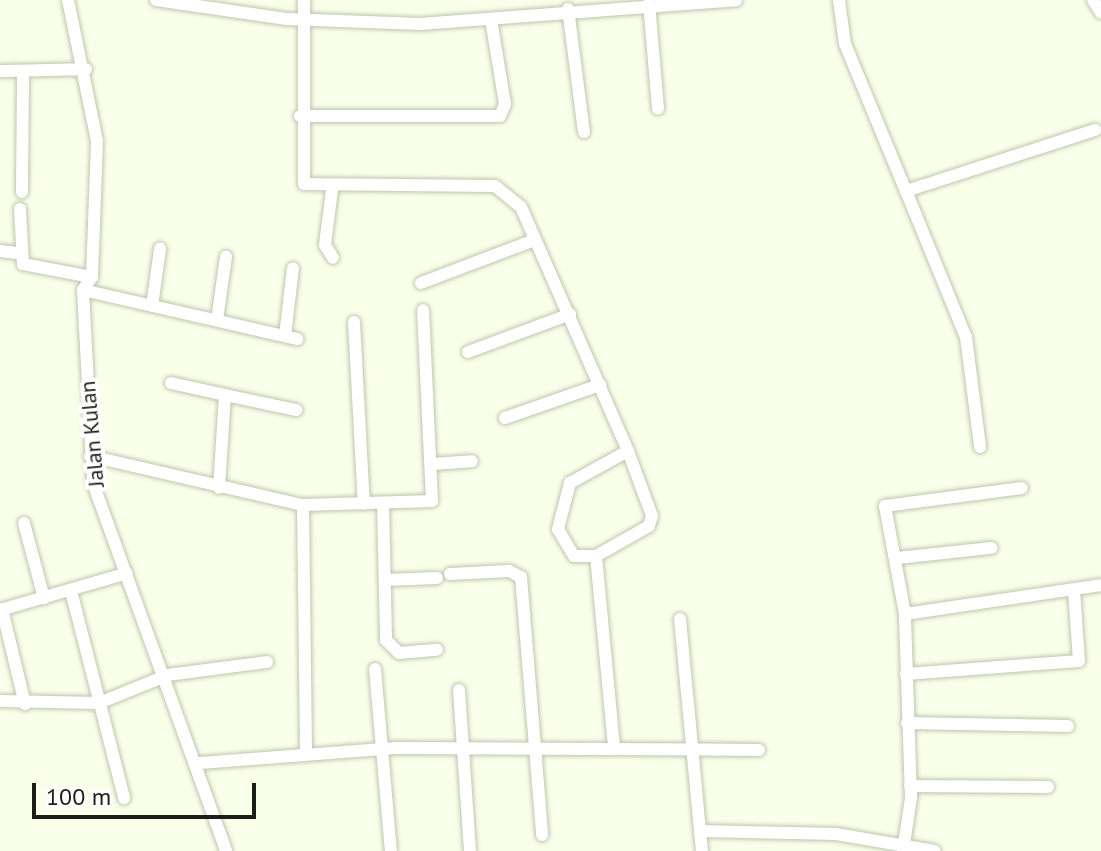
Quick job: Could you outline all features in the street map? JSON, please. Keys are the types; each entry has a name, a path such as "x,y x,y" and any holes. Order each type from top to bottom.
{"street":[{"path":"68,0 86,69 97,141 92,277 83,290 291,338 293,268"},
{"path":"156,0 305,20 491,19 521,6 568,9 736,0"},
{"path":"304,0 301,179 307,187 332,190 495,186 516,197 628,451 650,524 596,556 574,556 563,547 565,494 577,475 628,451"},
{"path":"839,0 845,44 966,337 980,447"},
{"path":"1093,0 1101,13"},
{"path":"649,3 658,109"},
{"path":"568,9 584,132"},
{"path":"300,116 500,116 505,104 491,19"},
{"path":"0,71 23,74 86,69"},
{"path":"22,192 23,74"},
{"path":"906,191 1095,130"},
{"path":"332,190 325,245 333,258"},
{"path":"20,209 17,253 23,264 92,277"},
{"path":"421,283 534,240"},
{"path":"152,306 160,249"},
{"path":"0,251 17,253"},
{"path":"217,320 226,257"},
{"name":"Jalan Kulan","path":"83,290 90,456 100,508 168,675 200,763 226,851"},
{"path":"90,456 303,505 432,501 433,464 423,310"},
{"path":"468,352 570,314"},
{"path":"354,322 364,504"},
{"path":"171,383 296,410"},
{"path":"505,418 600,385"},
{"path":"219,488 225,395"},
{"path":"433,464 472,461"},
{"path":"905,847 910,786 905,614 887,503 1022,488"},
{"path":"383,504 390,649 437,650"},
{"path":"303,505 306,754"},
{"path":"24,523 44,598"},
{"path":"897,558 991,548"},
{"path":"596,556 614,747"},
{"path":"25,704 1,610 127,573"},
{"path":"385,580 444,576 521,577 542,835"},
{"path":"905,614 1101,585"},
{"path":"906,674 1079,661 1074,590"},
{"path":"71,591 124,798"},
{"path":"680,619 702,851"},
{"path":"0,701 25,704 99,703 168,675 267,662"},
{"path":"375,669 379,749 391,851"},
{"path":"459,690 470,851"},
{"path":"907,723 1068,726"},
{"path":"200,763 379,749 614,747 694,754 759,750"},
{"path":"910,786 1048,787"},
{"path":"700,831 935,851"}]}
